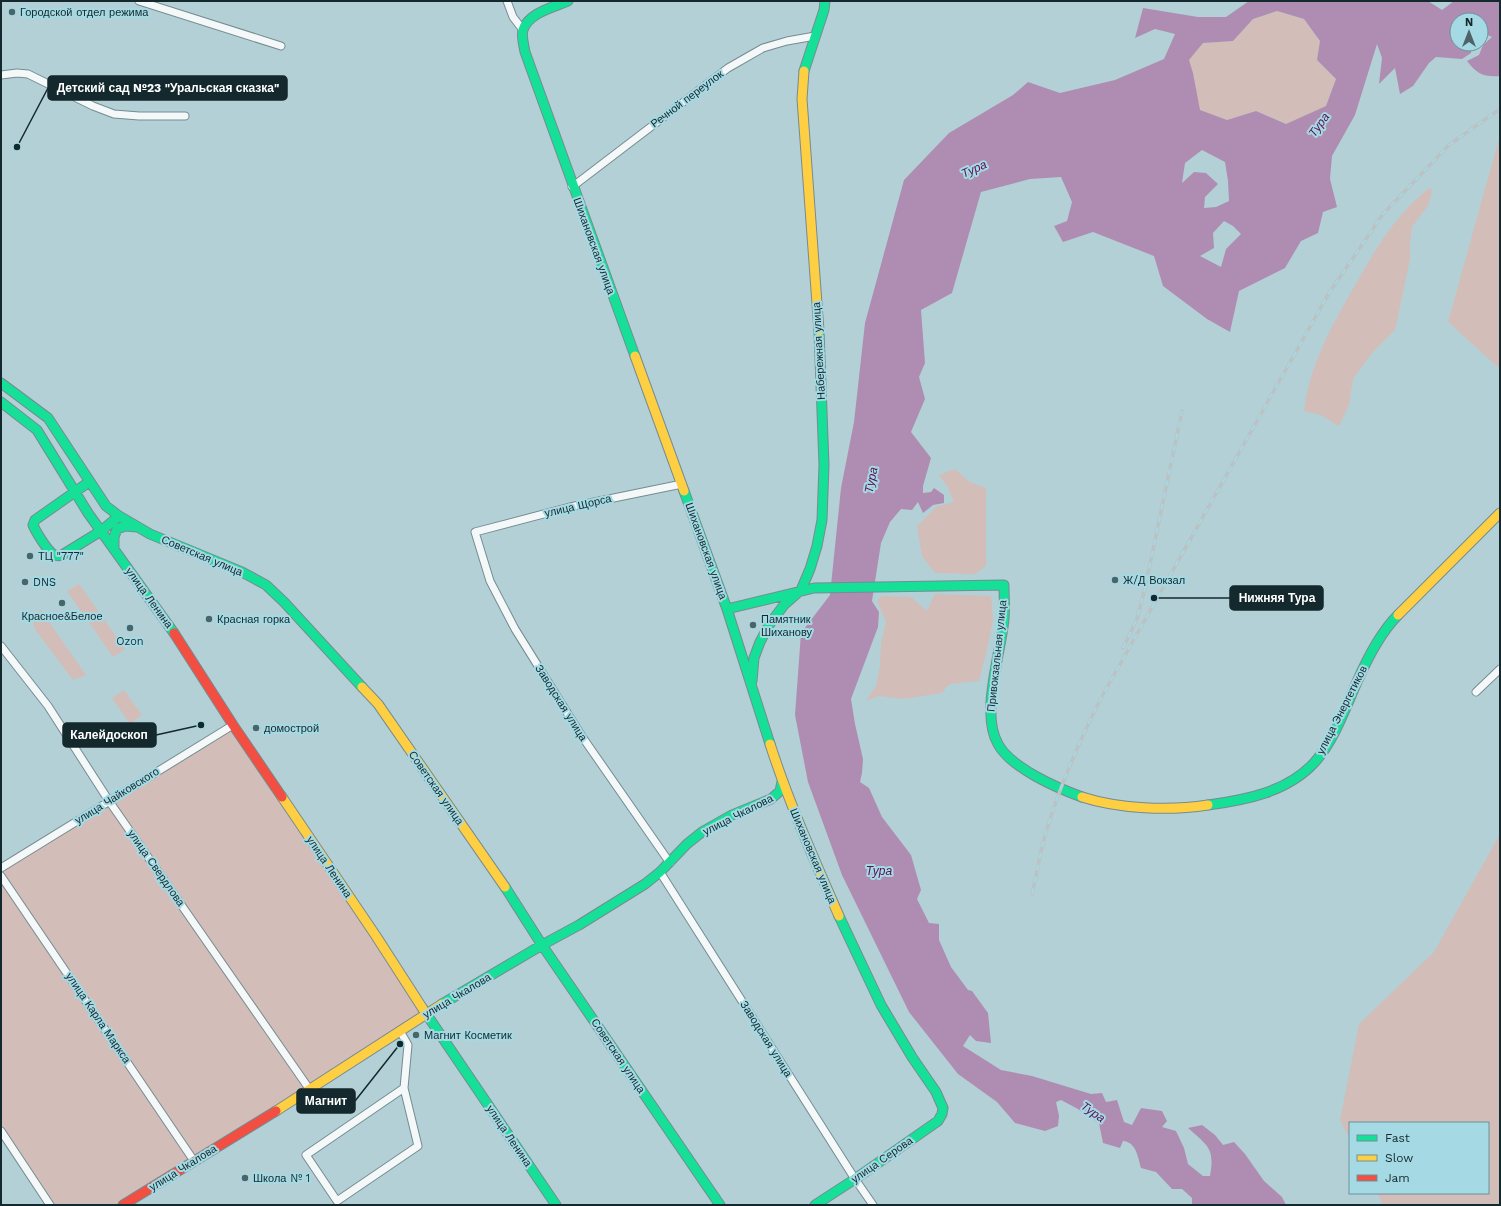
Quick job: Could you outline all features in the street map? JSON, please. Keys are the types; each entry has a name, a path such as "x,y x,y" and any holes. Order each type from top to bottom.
{"main road":[{"path":"523,30 525,25 532,18 568,1"},
{"name":"Набережная улица","path":"751,685 754,658 760,642 769,625 784,605 801,590 810,569 817,546 822,520 824,494 823,422 819,328 802,99 804,70 824,10 825,1"},
{"name":"Шихановская улица","path":"523,30 522,36 526,57 572,187 727,609 782,782 816,864 868,980 912,1057 936,1092 942,1108"},
{"name":"Советская улица","path":"2,385 33,406 47,418 106,506 139,528 242,572 266,585 284,602 341,666 378,704 495,872 542,945 720,1205"},
{"path":"1,402 36,429 46,422 47,418"},
{"name":"улица Ленина","path":"36,429 74,492 166,620 233,725 372,930 426,1014 556,1205"},
{"path":"89,482 36,520 34,530 52,554 57,556 62,555 101,531 119,516"},
{"name":"улица Энергетиков","path":"1060,788 1096,801 1118,805 1187,808 1218,805 1244,800 1273,791 1291,782 1306,772 1328,743 1367,660 1380,636 1395,618 1500,513"},
{"path":"114,549 112,538 115,532 121,527 128,526 139,528"},
{"name":"Привокзальная улица","path":"801,590 814,588 887,586 1004,585 1004,618 991,706 992,731 995,740 1003,752 1016,765 1060,788"},
{"path":"727,609 801,590"},
{"name":"улица Чкалова","path":"123,1205 310,1090 426,1014 542,945 579,925 645,884 670,863 687,844 711,827 732,815 771,799 780,791 782,782"},
{"name":"улица Серова","path":"815,1205 938,1121 942,1114 942,1108"}],"street":[{"path":"139,1 281,46"},
{"path":"507,1 513,17 523,30"},
{"name":"Речной переулок","path":"572,187 728,68 763,48 787,41 815,36"},
{"path":"1,75 17,73 28,74 93,106 114,114 139,116 185,116"},
{"name":"улица Щорса","path":"475,532 570,507 682,484"},
{"name":"Заводская улица","path":"475,532 490,581 515,629 581,735 670,863"},
{"name":"улица Свердлова","path":"1,646 48,706 109,800 310,1090"},
{"path":"1476,692 1500,669"},
{"name":"улица Чайковского","path":"1,868 109,800 233,725"},
{"name":"Заводская улица","path":"660,872 873,1205"},
{"name":"улица Карла Маркса","path":"1,876 194,1161"},
{"path":"400,1032 408,1045 404,1088 418,1146 337,1201 306,1156 404,1088"},
{"path":"1,1131 50,1205"}],"shaded area":[{"path":"1277,11 1304,19 1320,41 1317,60 1336,79 1326,106 1287,124 1256,111 1227,120 1199,110 1193,73 1189,60 1203,43 1233,41 1253,19"},
{"path":"1500,135 1500,369 1448,322"},
{"path":"1429,188 1432,190 1429,204 1412,227 1410,259 1395,330 1372,353 1353,379 1349,405 1339,426 1321,415 1304,411 1311,377 1316,362 1345,302 1378,247 1396,221 1417,198"},
{"path":"955,469 970,482 986,488 986,566 975,574 935,573 922,556 917,526 936,507 954,502 947,486 939,475"},
{"path":"79,584 125,649 113,657 67,591"},
{"path":"935,594 991,596 993,620 979,681 949,684 942,693 903,699 879,696 866,701 876,686 880,666 881,643 886,622 877,601 882,596 911,597 927,611"},
{"path":"41,610 86,675 73,680 34,628 33,615"},
{"path":"124,690 142,715 130,724 112,698"},
{"path":"233,725 426,1014 123,1205 50,1205 1,1131 1,868"},
{"path":"1500,834 1500,1205 1383,1205 1378,1194 1489,1194 1489,1122 1349,1122 1349,1137 1340,1120 1359,1024 1434,952"}],"water":[{"name":"Тура","path":"1249,1 1428,1 1442,10 1454,1 1500,1 1500,76 1481,74 1477,72 1467,61 1479,55 1480,52 1489,52 1489,40 1492,37 1489,36 1489,12 1449,12 1449,52 1471,53 1462,59 1436,57 1429,63 1413,86 1400,94 1395,68 1379,84 1382,58 1377,44 1355,115 1332,156 1330,179 1337,207 1323,212 1318,233 1301,241 1285,268 1239,291 1230,332 1207,319 1163,286 1154,256 1093,232 1063,242 1054,226 1067,221 1072,202 1061,177 1030,179 981,192 952,293 921,310 925,363 919,377 925,399 911,432 931,458 923,486 923,493 931,492 934,488 944,495 944,503 933,505 923,513 918,502 912,510 901,509 890,522 881,543 872,601 879,612 878,627 851,699 863,759 860,782 869,788 882,817 911,855 921,890 917,899 929,923 939,924 939,940 951,967 968,990 972,991 988,1013 991,1043 976,1041 970,1035 963,1046 1001,1070 1032,1076 1091,1094 1102,1093 1106,1102 1117,1100 1124,1122 1132,1125 1141,1108 1162,1111 1167,1121 1162,1127 1176,1131 1184,1148 1188,1164 1203,1176 1210,1176 1211,1153 1201,1139 1188,1128 1202,1125 1215,1135 1223,1145 1234,1142 1245,1154 1264,1181 1282,1197 1286,1205 1192,1205 1192,1198 1182,1189 1172,1189 1156,1172 1141,1168 1136,1151 1131,1144 1123,1141 1120,1148 1103,1143 1099,1123 1078,1109 1061,1100 1056,1102 1059,1116 1058,1126 1045,1131 1015,1123 997,1102 958,1074 909,1012 842,875 808,782 795,715 801,633 830,595 841,488 854,422 865,323 904,180 949,133 1013,95 1028,82 1060,93 1115,80 1164,59 1175,34 1155,29 1135,38 1143,8 1198,17 1226,17","holes":["1277,11 1304,19 1320,41 1317,60 1336,79 1326,106 1286,124 1256,111 1227,120 1200,110 1189,60 1203,43 1233,41 1253,19","1202,150 1225,162 1229,201 1216,207 1204,208 1205,197 1218,184 1206,173 1194,172 1182,183 1185,163","1224,221 1233,226 1241,234 1226,249 1221,267 1200,256 1214,248 1213,233"]}],"railway":[{"path":"1032,894 1044,840 1057,797 1101,698 1329,293 1383,214 1449,145 1500,109"},
{"path":"1123,648 1137,619 1145,588 1182,411"}],"traffic: fast":[{"path":"568,1 542,11 530,19 523,30 523,44 635,356"},
{"path":"804,71 824,10 825,1"},
{"path":"752,681 754,658 769,625 784,605 801,590 810,569 817,546 822,520 824,465 819,331"},
{"path":"1,383 48,418 106,506 119,516 150,534 242,572 266,585 284,602 362,687"},
{"path":"1,402 37,430 88,513 174,633"},
{"path":"89,482 35,520 33,525 48,549 54,555 62,555 101,531 119,516"},
{"path":"684,491 727,609 770,744"},
{"path":"114,549 114,537 117,529 125,526 137,527"},
{"path":"727,609 814,588 1004,585 1004,619 991,700 993,731 998,744 1004,753 1013,761 1048,783 1082,797"},
{"path":"1208,805 1251,797 1279,788 1303,773 1314,763 1333,735 1374,647 1385,630 1398,615"},
{"path":"442,1004 579,925 645,884 660,872 687,844 702,832 732,815 771,799 780,791 782,782"},
{"path":"505,887 542,945 720,1205"},
{"path":"815,1205 938,1121 942,1114 943,1108 936,1092 912,1057 881,1005 839,916"},
{"path":"423,1009 556,1205"}],"traffic: slow":[{"path":"804,71 802,99 819,331"},
{"path":"635,356 684,491"},
{"path":"1398,615 1500,513"},
{"path":"362,687 378,704 505,887"},
{"path":"770,744 777,766 811,852 839,916"},
{"path":"282,797 376,936 423,1009"},
{"path":"1082,797 1112,804 1144,808 1177,808 1208,805"},
{"path":"276,1111 442,1004"}],"traffic: jam":[{"path":"174,633 233,725 282,797"},
{"path":"123,1205 276,1111"}],"place":[{"name":"Городской отдел режима","path":"12,12"},
{"name":"Детский сад №23 \"Уральская сказка\"","path":"17,147"},
{"name":"ТЦ \"777\"","path":"30,556"},
{"name":"Ж/Д Вокзал","path":"1115,580"},
{"name":"DNS","path":"25,582"},
{"name":"Нижняя Тура","path":"1154,598"},
{"name":"Красное&Белое","path":"62,603"},
{"name":"Красная горка","path":"209,619"},
{"name":"Памятник Шиханову","path":"753,625"},
{"name":"Ozon","path":"130,628"},
{"name":"Калейдоскоп","path":"201,725"},
{"name":"домострой","path":"256,728"},
{"name":"Магнит Косметик","path":"416,1035"},
{"name":"Магнит","path":"400,1044"},
{"name":"Школа № 1","path":"245,1178"}]}
